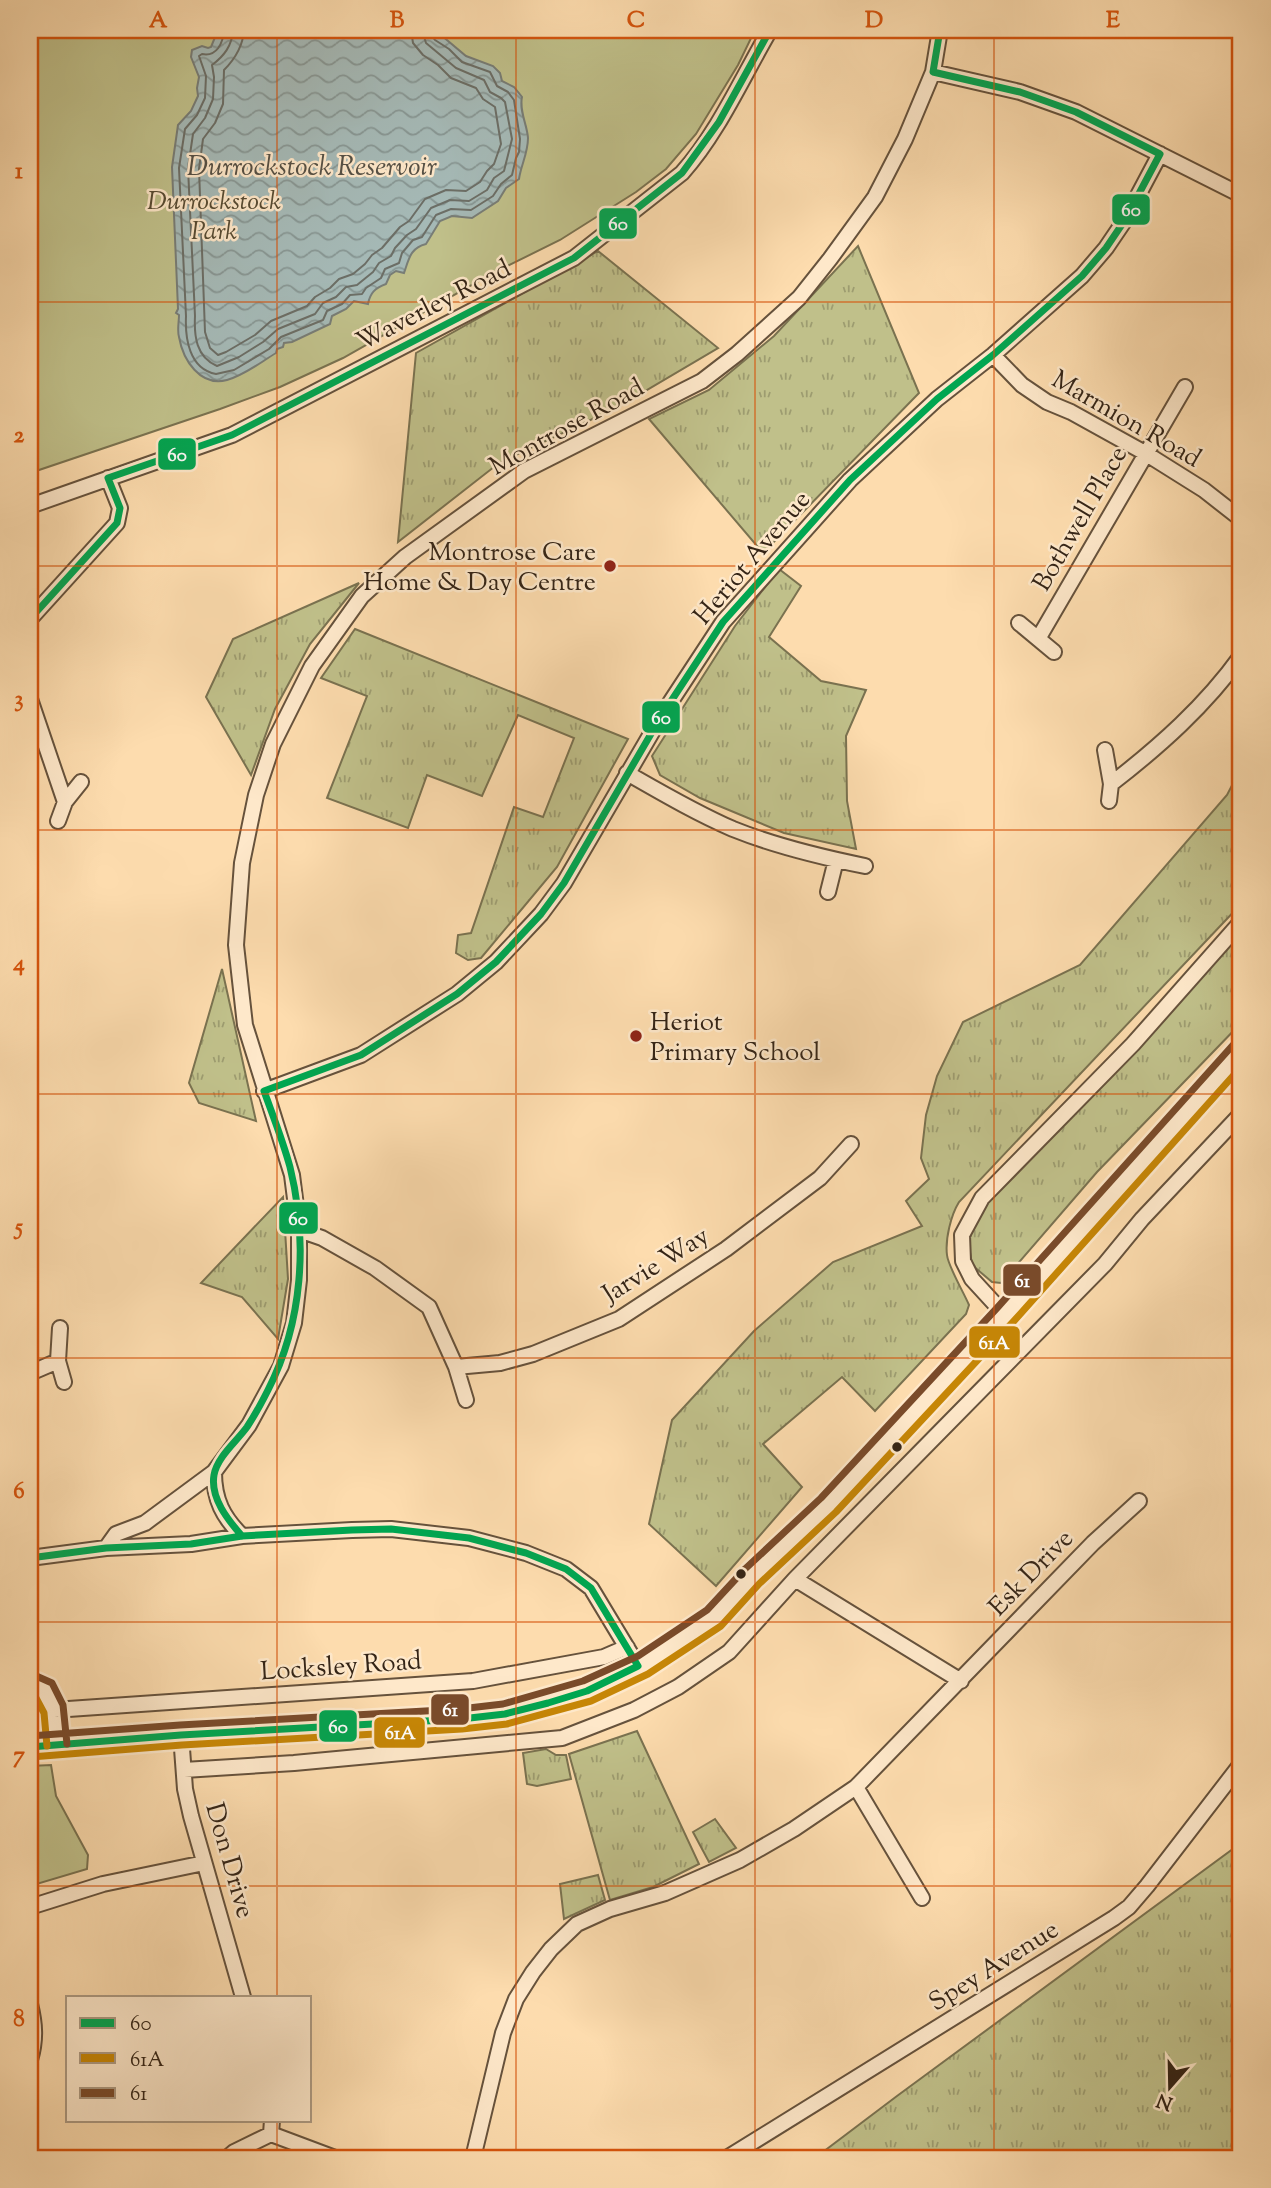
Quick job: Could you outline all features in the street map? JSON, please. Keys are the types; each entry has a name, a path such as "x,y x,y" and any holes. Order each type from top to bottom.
{"street":[{"name":"Waverley Road","path":"30,506 232,435 574,258 682,173 692,162 770,30"},
{"name":"Montrose Road","path":"106,1548 116,1534 145,1523 214,1472 249,1425 281,1366 294,1323 299,1280 299,1230 292,1175 245,1025 236,945 242,863 256,794 273,744 312,666 362,596 405,556 524,471 702,381 737,354 799,298 875,197 905,139 933,72 940,30"},
{"path":"933,72 1020,92 1076,112 1241,195"},
{"name":"Heriot Avenue","path":"264,1091 361,1055 476,981 522,935 556,894 662,715 723,622 850,481 937,399 993,355 1082,276 1125,220 1160,154"},
{"name":"Marmion Road","path":"993,355 1022,385 1047,402 1092,423 1145,453 1204,490 1241,519"},
{"name":"Bothwell Place","path":"1038,639 1185,387"},
{"path":"30,619 117,523 120,508 108,478"},
{"path":"1018,622 1054,652"},
{"path":"1111,784 1176,730 1241,656"},
{"path":"30,699 65,802"},
{"path":"1105,750 1111,784 1109,802"},
{"path":"627,773 736,830 865,866"},
{"path":"58,821 65,802 81,782"},
{"path":"828,892 836,860"},
{"path":"1005,1315 972,1279 963,1261 962,1236 982,1198 1133,1044 1241,922"},
{"path":"30,1747 505,1714 587,1690 643,1665 714,1618 752,1577 828,1505 1240,1056"},
{"path":"184,1770 562,1738 634,1710 678,1687 729,1651 795,1578 1105,1264 1142,1219 1241,1114"},
{"name":"Jarvie Way","path":"456,1367 500,1363 533,1354 619,1319 726,1249 820,1178 851,1144"},
{"path":"299,1230 322,1238 375,1268 429,1307 456,1367 466,1400"},
{"path":"60,1328 58,1362 64,1382"},
{"path":"30,1373 58,1362"},
{"path":"214,1472 214,1490 223,1513 242,1536"},
{"name":"Esk Drive","path":"473,2158 503,2033 516,1999 551,1949 577,1924 610,1909 665,1893 740,1860 794,1829 856,1787 1093,1543 1139,1501"},
{"path":"30,1558 106,1548 191,1544 242,1536 391,1529 469,1538 526,1553 566,1569 591,1588 638,1666"},
{"path":"795,1578 961,1681"},
{"name":"Locksley Road","path":"54,1710 473,1681 604,1657 627,1647"},
{"path":"30,1685 44,1690 54,1710 57,1745"},
{"name":"Don Drive","path":"181,1735 185,1789 243,1996"},
{"name":"Spey Avenue","path":"726,2158 1114,1918 1147,1886 1241,1764"},
{"path":"856,1787 922,1898"},
{"path":"30,1907 103,1884 204,1863"},
{"path":"30,2004 35,2023 30,2060"},
{"path":"227,2158 271,2127 335,2158"}],"green space":[{"name":"Durrockstock Park","path":"30,30 755,30 738,65 696,134 666,169 636,192 560,240 493,273 343,358 280,387 30,473"},
{"path":"858,246 919,393 763,553 649,419 709,390 774,336"},
{"path":"598,251 718,348 618,407 499,463 398,542 416,353"},
{"path":"779,569 801,586 769,637 821,681 866,690 846,736 847,801 856,849 784,833 700,798 660,775 652,756 735,626"},
{"path":"359,583 310,644 275,709 251,775 206,697 233,639"},
{"path":"355,629 628,739 557,867 481,958 468,960 456,953 458,935 471,933 514,807 543,817 574,738 518,715 482,796 427,775 408,828 327,798 367,696 321,678"},
{"path":"1240,770 1241,904 959,1202 949,1227 947,1255 969,1305 966,1314 875,1411 842,1377 763,1444 802,1487 716,1586 649,1524 672,1420 754,1331 833,1262 922,1226 906,1201 929,1179 921,1158 926,1115 937,1076 963,1022 1080,965 1227,795"},
{"path":"1241,931 1241,1023 1097,1172 1001,1283 992,1282 972,1265 968,1240 982,1208"},
{"path":"222,969 256,1121 199,1103 189,1083"},
{"path":"283,1197 288,1279 278,1339 242,1297 201,1283"},
{"path":"637,1731 699,1864 653,1887 610,1900 569,1754"},
{"path":"546,1749 556,1755 566,1755 571,1779 537,1786 527,1784 523,1753"},
{"path":"51,1765 56,1796 88,1855 87,1869 30,1886 30,1766"},
{"path":"715,1819 736,1848 709,1862 693,1832"},
{"path":"1241,1843 1239,2158 815,2158 897,2096"},
{"path":"598,1875 605,1900 564,1919 560,1884"}],"water":[{"name":"Durrockstock Reservoir","path":"218,30 435,30 466,56 493,66 500,73 502,81 514,87 522,97 528,138 519,179 506,188 498,201 472,218 452,216 440,221 426,244 411,255 404,273 396,271 390,275 386,284 372,294 368,304 354,301 346,309 332,316 330,324 292,342 284,343 276,353 240,375 217,381 201,376 194,370 184,354 178,334 172,167 178,125 191,111 198,96 199,77 191,57 192,50 202,46 211,47"}],"transit line":[{"name":"60","path":"30,619 117,523 120,508 108,478 232,435 574,258 682,173 719,122 770,30"},
{"name":"60","path":"242,1536 217,1500 214,1475 223,1456 256,1413 280,1364 289,1337 299,1280 296,1195 287,1157 264,1091 361,1055 457,994 496,962 541,914 564,883 662,715 723,622 850,480 937,399 993,355 1082,276 1125,220 1160,154 1076,112 1020,92 933,72 940,30"},
{"name":"61","path":"30,1736 503,1704 583,1681 638,1656 707,1610 745,1569 821,1498 997,1308 1233,1045"},
{"name":"61A","path":"31,1757 507,1724 591,1701 648,1674 721,1626 759,1584 836,1512 1013,1322 1241,1067"},
{"name":"60","path":"30,1558 106,1548 191,1544 242,1536 352,1530 391,1529 469,1538 526,1553 566,1569 591,1588 638,1666"},
{"name":"60","path":"30,1747 505,1714 587,1691 638,1666"},
{"name":"61","path":"34,1675 52,1683 63,1705 67,1744"},
{"name":"61A","path":"30,1696 36,1698 44,1713 47,1746"}],"place":[{"name":"Montrose Care Home & Day Centre","path":"610,566"},
{"name":"Heriot Primary School","path":"636,1036"}]}
